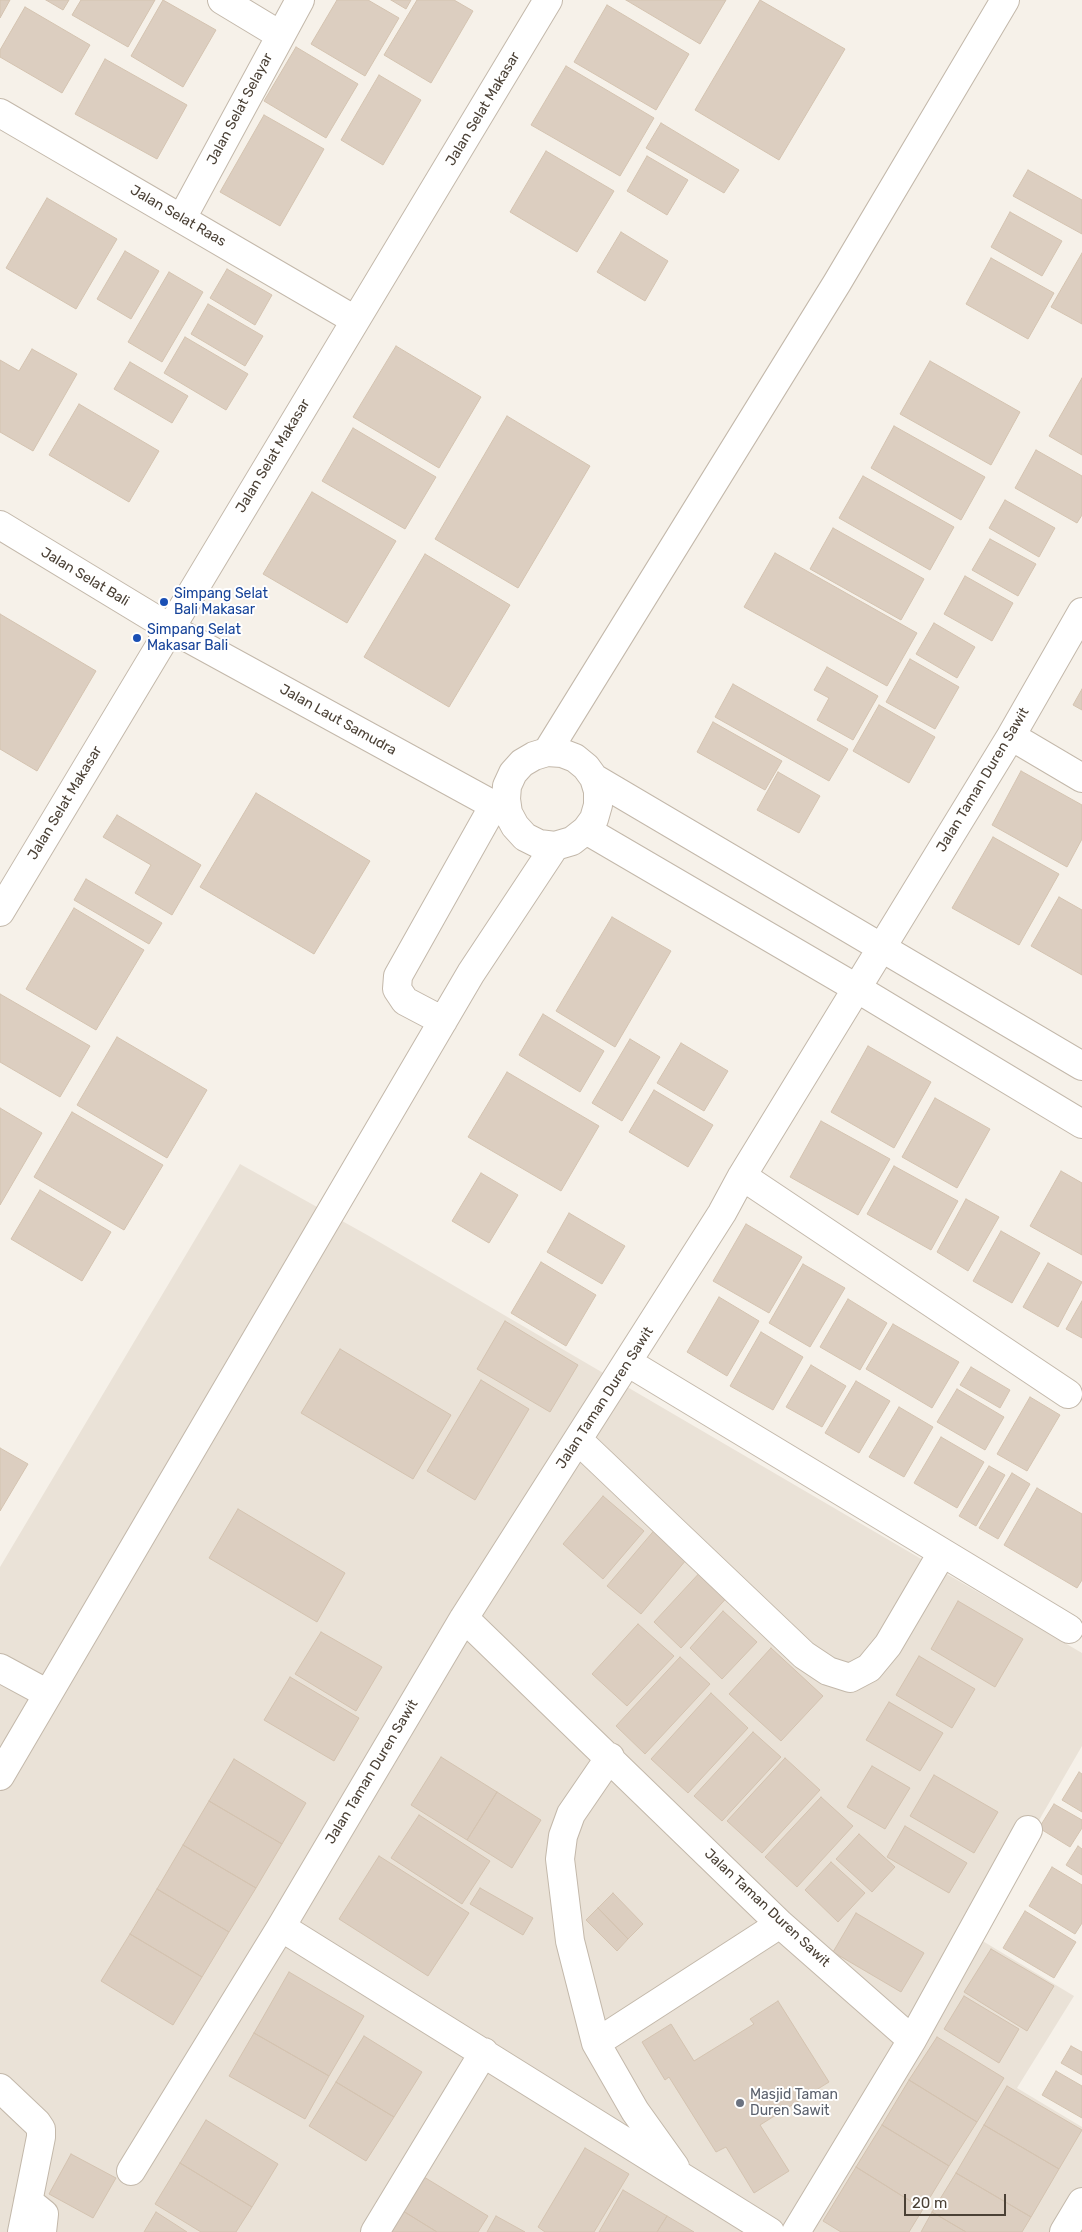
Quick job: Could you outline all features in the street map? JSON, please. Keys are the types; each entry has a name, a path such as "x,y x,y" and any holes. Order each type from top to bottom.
{"street":[{"path":"222,0 280,35"},
{"name":"Jalan Selat Selayar","path":"182,218 300,0"},
{"name":"Jalan Selat Makasar","path":"0,912 548,0"},
{"path":"548,752 837,283 1005,0"},
{"name":"Jalan Selat Raas","path":"0,113 355,320"},
{"name":"Jalan Selat Bali","path":"0,525 170,628"},
{"name":"Jalan Taman Duren Sawit","path":"131,2171 280,1927 464,1618 629,1363 722,1213 742,1176 1011,736 1082,612"},
{"name":"Jalan Laut Samudra","path":"170,628 501,809"},
{"path":"1011,736 1082,778"},
{"path":"443,1021 406,1001 397,989 398,976 501,809 506,799 507,786 513,773 522,763 534,756 548,752 562,753 575,758 586,767 594,778 598,792 598,805 594,819 586,830 572,841 555,846 539,844 525,837 501,809"},
{"path":"594,778 1082,1066"},
{"path":"586,830 858,989 1082,1124"},
{"path":"0,1776 471,974 555,846"},
{"path":"742,1176 1068,1394"},
{"path":"629,1363 1068,1629"},
{"path":"578,1440 804,1655 828,1671 850,1678 868,1668 888,1645 942,1553"},
{"name":"Jalan Taman Duren Sawit","path":"464,1618 610,1757 780,1924 912,2040"},
{"path":"0,1668 48,1694"},
{"path":"610,1757 571,1814 563,1836 560,1860 570,1941 596,2043 635,2110 683,2177"},
{"path":"796,2232 912,2040 1028,1830"},
{"path":"596,2043 780,1924"},
{"path":"280,1927 484,2052 770,2232"},
{"path":"375,2232 484,2052"},
{"path":"0,2088 37,2123 41,2130 42,2137 22,2232"},
{"path":"28,2201 44,2214 42,2232"},
{"path":"1064,2232 1082,2202"}],"shaded area":[{"path":"240,1164 369,1236 1082,1653 1082,1746 976,1937 1074,1996 1017,2088 1082,2127 1082,2232 0,2232 0,1567"}],"building":[{"path":"0,0 10,0 0,18"},
{"path":"46,0 69,0 63,10"},
{"path":"81,0 155,0 128,47 72,15"},
{"path":"163,0 216,30 183,87 131,56"},
{"path":"337,0 368,0 399,18 365,76 311,44"},
{"path":"391,0 411,0 406,9"},
{"path":"417,0 454,0 473,11 431,83 384,55"},
{"path":"626,0 726,0 700,44"},
{"path":"760,0 845,49 779,160 695,110"},
{"path":"607,5 689,54 656,110 574,62"},
{"path":"25,7 90,45 62,93 0,57 0,50"},
{"path":"296,47 358,84 326,138 264,101"},
{"path":"105,59 187,105 157,159 75,114"},
{"path":"566,66 654,118 620,176 531,125"},
{"path":"379,75 421,100 383,165 341,140"},
{"path":"264,115 324,149 280,226 220,192"},
{"path":"661,123 739,170 724,193 646,148"},
{"path":"546,151 614,191 577,252 510,212"},
{"path":"647,156 688,180 667,215 627,191"},
{"path":"1028,170 1082,200 1082,234 1013,196"},
{"path":"47,198 117,239 76,309 6,268"},
{"path":"1010,212 1062,241 1042,276 991,247"},
{"path":"621,232 668,261 645,301 597,272"},
{"path":"125,251 159,271 131,319 97,299"},
{"path":"1082,253 1082,324 1051,307"},
{"path":"991,258 1054,293 1028,339 966,304"},
{"path":"227,269 272,295 255,325 210,298"},
{"path":"169,272 203,292 162,362 128,342"},
{"path":"208,304 263,336 245,366 191,334"},
{"path":"185,337 248,374 226,410 164,373"},
{"path":"396,346 481,397 439,468 353,417"},
{"path":"32,349 77,374 33,451 0,432 0,360 19,371"},
{"path":"930,361 1020,412 991,465 900,414"},
{"path":"130,362 188,396 172,423 114,389"},
{"path":"1082,378 1082,455 1049,436"},
{"path":"79,404 159,451 129,502 49,455"},
{"path":"507,416 590,466 518,588 435,539"},
{"path":"894,426 985,477 961,520 871,468"},
{"path":"353,428 436,477 405,529 322,481"},
{"path":"1036,450 1082,476 1082,515 1077,523 1015,488"},
{"path":"863,476 954,527 930,570 839,518"},
{"path":"312,492 396,541 347,623 263,574"},
{"path":"1005,500 1055,528 1039,557 989,528"},
{"path":"833,528 924,579 901,620 810,569"},
{"path":"990,539 1036,564 1018,596 972,570"},
{"path":"775,553 917,633 887,686 744,607"},
{"path":"425,554 510,605 449,707 364,657"},
{"path":"965,576 1013,603 992,641 944,614"},
{"path":"0,614 96,671 37,771 0,749"},
{"path":"934,623 975,647 957,678 916,654"},
{"path":"910,659 959,687 935,729 886,702"},
{"path":"827,667 878,696 853,740 817,720 829,698 814,690"},
{"path":"733,684 848,749 829,781 715,717"},
{"path":"1082,689 1082,710 1073,705"},
{"path":"879,705 935,737 909,783 853,751"},
{"path":"713,722 782,761 765,790 697,752"},
{"path":"1021,771 1082,805 1082,839 1067,867 992,825"},
{"path":"778,772 820,796 799,833 757,810"},
{"path":"256,793 370,861 314,954 200,887"},
{"path":"117,815 201,865 172,915 135,893 151,865 103,837"},
{"path":"993,837 1059,874 1019,945 952,908"},
{"path":"86,879 162,923 149,944 74,900"},
{"path":"1059,897 1082,910 1082,975 1031,946"},
{"path":"74,908 144,950 96,1030 26,989"},
{"path":"612,917 671,951 615,1047 556,1011"},
{"path":"0,994 90,1046 60,1097 0,1062"},
{"path":"543,1014 604,1051 580,1092 519,1055"},
{"path":"117,1037 207,1090 167,1158 77,1105"},
{"path":"630,1039 660,1057 622,1121 592,1103"},
{"path":"681,1043 728,1071 704,1111 657,1083"},
{"path":"868,1046 931,1082 894,1148 831,1112"},
{"path":"507,1072 599,1126 561,1191 468,1137"},
{"path":"654,1090 713,1125 688,1167 629,1132"},
{"path":"935,1098 990,1129 957,1188 902,1157"},
{"path":"0,1108 42,1133 0,1205"},
{"path":"72,1112 163,1165 124,1230 34,1177"},
{"path":"821,1121 890,1159 858,1215 790,1177"},
{"path":"894,1166 958,1201 931,1250 867,1214"},
{"path":"1061,1171 1082,1183 1082,1255 1030,1226"},
{"path":"481,1173 518,1195 489,1243 452,1221"},
{"path":"40,1190 111,1232 82,1281 11,1239"},
{"path":"966,1199 999,1217 968,1271 937,1252"},
{"path":"569,1213 625,1246 602,1284 547,1252"},
{"path":"746,1224 802,1257 769,1313 713,1281"},
{"path":"1001,1231 1040,1253 1012,1303 973,1281"},
{"path":"541,1262 596,1295 566,1346 511,1313"},
{"path":"1048,1263 1082,1282 1058,1327 1023,1307"},
{"path":"803,1264 845,1288 810,1347 769,1323"},
{"path":"719,1297 759,1321 727,1376 687,1352"},
{"path":"848,1299 887,1323 860,1370 820,1347"},
{"path":"1082,1301 1082,1338 1066,1329"},
{"path":"505,1321 578,1365 550,1412 477,1369"},
{"path":"893,1324 959,1362 932,1408 866,1369"},
{"path":"761,1332 803,1357 773,1410 730,1386"},
{"path":"340,1349 451,1415 413,1479 301,1413"},
{"path":"811,1365 846,1386 822,1427 786,1407"},
{"path":"971,1367 1010,1390 1000,1408 960,1385"},
{"path":"481,1380 529,1409 475,1500 427,1471"},
{"path":"856,1381 890,1401 859,1453 825,1433"},
{"path":"957,1389 1004,1417 985,1450 937,1422"},
{"path":"1030,1397 1060,1415 1027,1471 997,1454"},
{"path":"899,1407 933,1427 904,1477 869,1457"},
{"path":"941,1437 984,1462 957,1508 914,1483"},
{"path":"0,1448 28,1464 0,1511"},
{"path":"989,1466 1005,1475 976,1526 959,1516"},
{"path":"1012,1473 1030,1484 998,1539 979,1528"},
{"path":"1037,1488 1082,1514 1082,1580 1077,1588 1004,1545"},
{"path":"603,1496 644,1531 603,1579 563,1544"},
{"path":"238,1509 345,1573 317,1622 209,1558"},
{"path":"657,1527 691,1554 641,1614 607,1586"},
{"path":"704,1568 731,1593 681,1648 654,1622"},
{"path":"958,1601 1023,1639 995,1687 931,1649"},
{"path":"723,1611 757,1642 722,1679 690,1648"},
{"path":"638,1624 674,1656 627,1706 592,1674"},
{"path":"321,1632 382,1667 356,1711 295,1674"},
{"path":"771,1648 823,1696 781,1741 729,1694"},
{"path":"919,1656 975,1689 952,1728 896,1695"},
{"path":"680,1657 710,1684 645,1754 616,1726"},
{"path":"290,1677 359,1718 334,1761 264,1720"},
{"path":"711,1693 748,1728 688,1793 651,1759"},
{"path":"889,1702 943,1733 920,1771 866,1740"},
{"path":"753,1732 781,1757 722,1821 694,1796"},
{"path":"441,1757 497,1792 467,1840 411,1805"},
{"path":"785,1758 820,1790 762,1853 727,1821"},
{"path":"234,1759 306,1803 282,1844 209,1801"},
{"path":"872,1766 910,1788 885,1829 847,1807"},
{"path":"1079,1772 1082,1774 1082,1812 1062,1800"},
{"path":"934,1775 998,1812 974,1853 910,1816"},
{"path":"497,1792 541,1820 512,1868 467,1840"},
{"path":"821,1797 853,1826 797,1887 765,1857"},
{"path":"209,1801 282,1844 256,1888 183,1845"},
{"path":"1054,1804 1082,1820 1082,1828 1070,1847 1039,1828"},
{"path":"419,1815 490,1861 462,1904 391,1858"},
{"path":"905,1826 967,1863 949,1893 887,1857"},
{"path":"859,1834 895,1867 872,1892 836,1859"},
{"path":"183,1845 256,1888 229,1932 157,1889"},
{"path":"1078,1846 1082,1849 1082,1875 1066,1865"},
{"path":"379,1856 469,1913 428,1976 339,1919"},
{"path":"831,1862 865,1893 838,1922 805,1890"},
{"path":"1052,1867 1082,1885 1082,1923 1075,1934 1029,1906"},
{"path":"480,1888 533,1918 523,1935 470,1904"},
{"path":"157,1889 229,1932 202,1977 130,1934"},
{"path":"613,1893 643,1924 628,1939 598,1908"},
{"path":"598,1908 628,1939 617,1951 586,1920"},
{"path":"1025,1911 1076,1942 1054,1978 1003,1948"},
{"path":"856,1913 924,1953 901,1992 833,1952"},
{"path":"130,1934 202,1977 173,2025 101,1981"},
{"path":"991,1949 1054,1986 1027,2031 964,1992"},
{"path":"289,1972 364,2016 329,2076 254,2033"},
{"path":"964,1996 1019,2029 999,2063 944,2029"},
{"name":"Masjid Taman Duren Sawit","path":"778,2001 829,2082 760,2125 789,2171 754,2193 726,2147 716,2152 669,2077 665,2080 642,2042 671,2024 694,2061 754,2024 750,2019"},
{"path":"254,2033 329,2076 305,2119 229,2076"},
{"path":"364,2036 422,2072 394,2117 336,2082"},
{"path":"937,2037 1004,2078 977,2122 909,2080"},
{"path":"1071,2046 1082,2052 1082,2075 1061,2063"},
{"path":"1056,2071 1082,2086 1082,2118 1042,2095"},
{"path":"909,2080 977,2122 949,2166 882,2125"},
{"path":"336,2082 394,2117 366,2161 309,2126"},
{"path":"1007,2086 1082,2130 1059,2169 984,2125"},
{"path":"206,2120 278,2164 252,2207 180,2163"},
{"path":"882,2125 949,2166 923,2209 856,2167"},
{"path":"984,2125 1059,2169 1031,2217 956,2173"},
{"path":"585,2148 629,2174 594,2232 545,2232 538,2227"},
{"path":"71,2154 116,2178 93,2218 49,2194"},
{"path":"180,2163 252,2207 236,2232 201,2232 155,2204"},
{"path":"856,2167 923,2209 909,2232 841,2232 823,2221"},
{"path":"956,2173 1031,2217 1022,2232 966,2232 932,2212"},
{"path":"424,2177 488,2216 478,2232 437,2232 403,2211"},
{"path":"623,2190 667,2216 657,2232 599,2232"},
{"path":"403,2211 437,2232 390,2232"},
{"path":"156,2212 187,2232 144,2232"},
{"path":"932,2212 966,2232 921,2232"},
{"path":"496,2216 525,2232 487,2232"},
{"path":"667,2216 694,2232 657,2232"}],"place":[{"name":"Simpang Selat Bali Makasar","path":"164,602"},
{"name":"Simpang Selat Makasar Bali","path":"137,638"},
{"name":"Masjid Taman Duren Sawit","path":"740,2103"}]}
